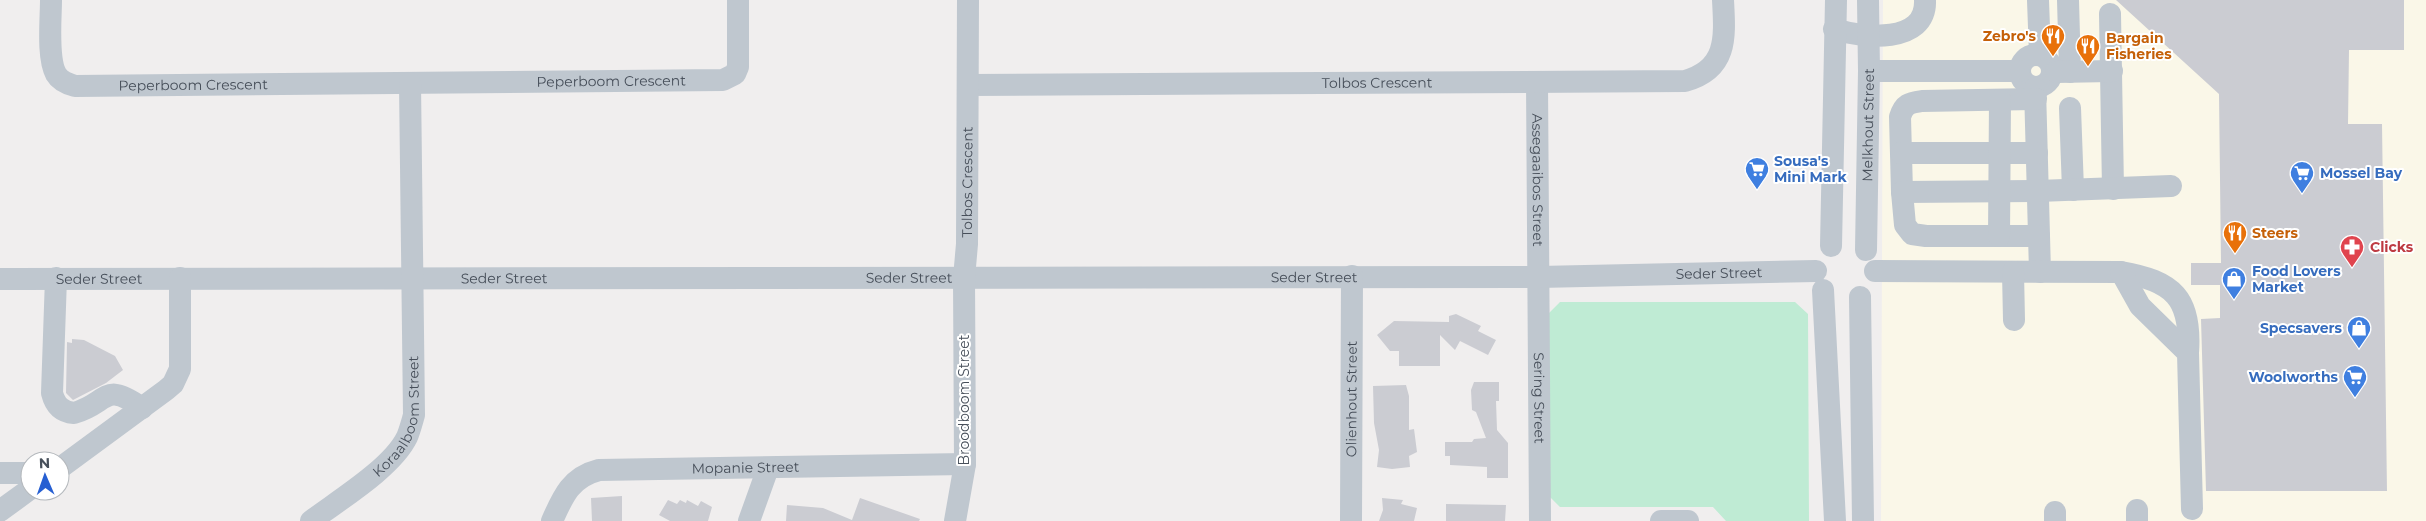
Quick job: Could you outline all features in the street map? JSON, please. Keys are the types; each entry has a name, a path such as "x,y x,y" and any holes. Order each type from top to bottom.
{"street":[{"name":"Peperboom Crescent","path":"51,0 52,64 56,76 67,84 75,86 723,80 735,74 738,67 738,0"},
{"name":"Tolbos Crescent","path":"964,278 968,244 968,0"},
{"name":"Tolbos Crescent","path":"968,85 1685,81 1699,77 1711,69 1720,53 1724,24 1723,0"},
{"path":"1831,246 1836,0"},
{"name":"Melkhout Street","path":"1866,250 1870,71 1868,0"},
{"path":"1834,29 1868,37 1904,31 1916,24 1922,16 1925,0"},
{"path":"2038,0 2054,67"},
{"path":"2039,236 1926,236 1912,234 1905,225 1900,117 1903,108 1908,103 2000,100 2035,94 2048,82 2054,67 2068,0"},
{"path":"2110,14 2113,189"},
{"path":"2040,272 2035,94 2022,81 2019,70 2026,58 2054,67 2112,71"},
{"path":"1870,71 2019,70"},
{"name":"Assegaaibos Street","path":"1537,82 1539,277"},
{"path":"410,83 413,278"},
{"path":"1999,236 2000,100"},
{"path":"2070,108 2073,190"},
{"path":"1901,153 2037,153"},
{"path":"1902,192 1999,192 2171,186"},
{"path":"1820,281 1840,300 1860,297 1868,290 1873,281 1875,272 1873,261 1866,250 1851,242 1831,246 1823,252 1818,261 1835,521"},
{"path":"1875,272 2120,272 2144,276 2158,281 2173,291 2184,305 2188,320 2192,509"},
{"path":"2013,272 2014,320"},
{"path":"2120,272 2140,306 2188,353"},
{"name":"Seder Street","path":"0,279 1352,276 1820,281"},
{"name":"Olienhout Street","path":"1351,521 1352,276"},
{"name":"Sering Street","path":"1539,277 1540,521"},
{"path":"56,278 52,393 57,405 62,410 74,413 107,395 114,394 127,398 142,408"},
{"path":"70,461 173,384 180,369 180,278"},
{"name":"Koraalboom Street","path":"311,521 361,485 393,456 406,437 414,415 413,278"},
{"name":"Broodboom Street","path":"955,521 965,464 964,278"},
{"path":"1860,297 1863,521"},
{"name":"Mopanie Street","path":"552,521 564,492 573,482 592,472 965,464"},
{"path":"749,521 768,468"},
{"path":"0,472 20,473"},
{"path":"0,510 20,496"},
{"path":"1662,521 1688,521"}],"shaded area":[{"path":"1883,0 2426,0 2426,521 1881,521"}],"green space":[{"path":"1560,302 1795,302 1808,314 1809,521 1726,521 1713,507 1560,507 1548,495 1547,315"}],"building":[{"name":"Mossel Bay","path":"2116,0 2404,0 2404,50 2349,50 2348,124 2382,124 2387,491 2206,491 2201,319 2220,318 2220,285 2191,285 2191,263 2221,263 2219,94"},
{"path":"1456,314 1481,326 1478,331 1496,340 1488,355 1460,341 1455,350 1440,335 1440,366 1399,366 1399,351 1390,351 1377,335 1394,321 1449,322 1449,316"},
{"path":"72,339 84,340 115,356 123,370 106,383 73,400 66,393 67,342 72,343"},
{"path":"1474,382 1499,382 1499,401 1496,401 1497,430 1508,443 1508,478 1487,478 1487,467 1450,465 1450,456 1445,456 1445,442 1472,442 1474,439 1486,438 1476,412 1472,410 1471,390"},
{"path":"1406,385 1409,396 1409,430 1414,429 1417,452 1409,456 1410,467 1392,469 1377,467 1379,450 1374,423 1373,386"},
{"path":"622,496 622,521 592,521 591,498"},
{"path":"860,498 920,519 919,521 786,521 787,505 823,508 852,520"},
{"path":"1382,498 1403,500 1401,504 1417,508 1414,521 1379,521 1383,510"},
{"path":"668,500 677,504 680,500 686,503 687,500 698,506 701,501 712,507 708,521 670,521 659,515"},
{"path":"1446,504 1506,505 1505,521 1446,521"}],"place":[{"name":"Zebro's","path":"2053,57"},
{"name":"Bargain Fisheries","path":"2088,67"},
{"name":"Sousa's Mini Mark","path":"1757,190"},
{"name":"Mossel Bay","path":"2302,194"},
{"name":"Steers","path":"2235,254"},
{"name":"Clicks","path":"2352,268"},
{"name":"Food Lovers Market","path":"2234,300"},
{"name":"Specsavers","path":"2359,349"},
{"name":"Woolworths","path":"2355,398"}]}
